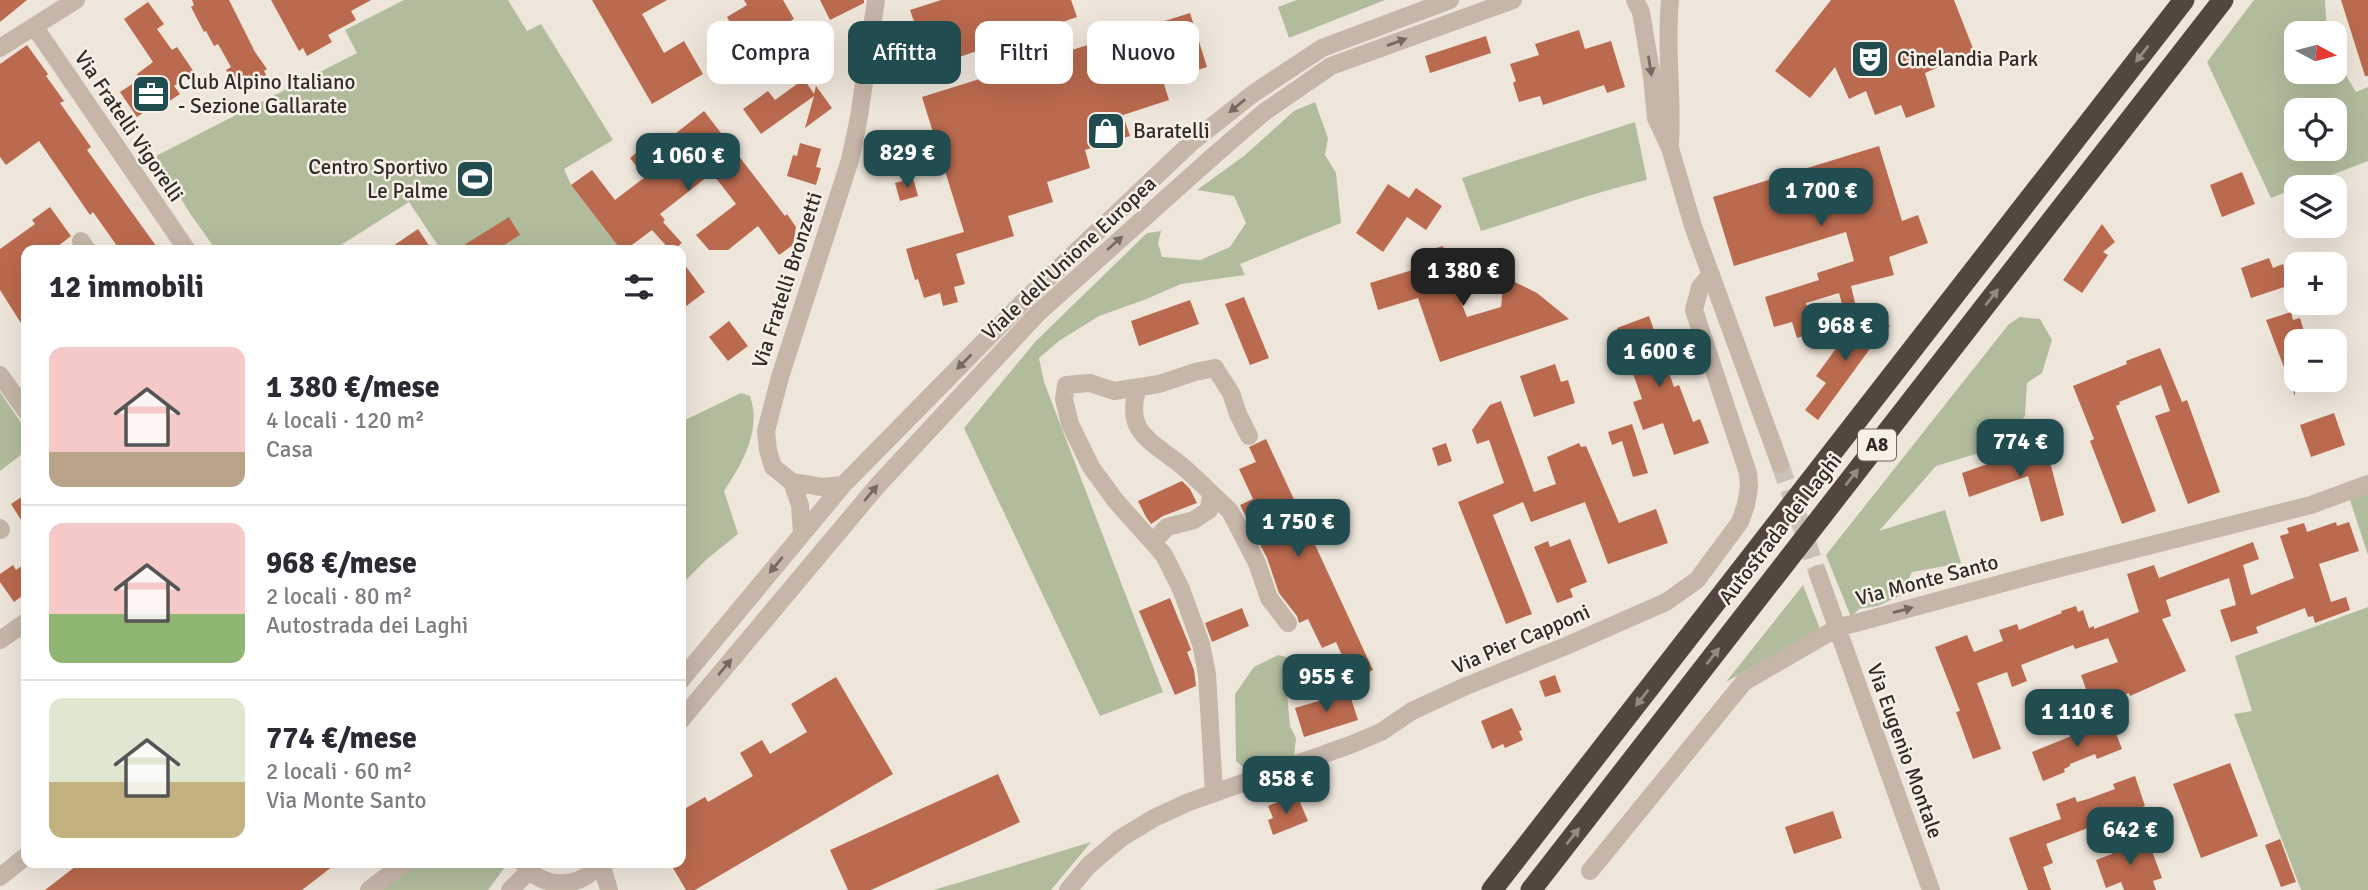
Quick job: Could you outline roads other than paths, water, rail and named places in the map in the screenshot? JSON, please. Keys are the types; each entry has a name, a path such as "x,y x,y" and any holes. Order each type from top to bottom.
{"highway":[{"name":"Autostrada dei Laghi","path":"1492,890 2184,0"},
{"name":"Autostrada dei Laghi","path":"1531,890 2223,0"}],"street":[{"path":"0,48 76,0"},
{"name":"Via Fratelli Bronzetti","path":"802,534 800,505 792,482 774,467 768,450 766,431 772,402 849,160 859,117 876,0"},
{"name":"Viale dell'Unione Europea","path":"686,674 843,485 1025,300 1192,142 1254,93 1322,48 1450,0"},
{"name":"Viale dell'Unione Europea","path":"686,714 878,485 1038,313 1209,159 1263,114 1331,66 1513,0"},
{"path":"1635,0 1641,12 1656,118 1670,148 1686,206 1780,464"},
{"path":"1670,0 1670,148"},
{"name":"Via Fratelli Vigorelli","path":"34,26 184,245"},
{"name":"Via Pier Capponi","path":"1068,890 1089,865 1121,838 1154,818 1214,793 1371,736 1412,711 1466,686 1666,602 1697,580 1740,522 1749,487 1748,473 1694,310 1700,286 1711,274"},
{"path":"1214,793 1207,674 1200,643 1181,589 1164,555 1115,500 1091,467 1070,424 1064,399 1066,385 1090,383 1114,391 1159,384 1215,368 1231,393 1250,436"},
{"path":"0,375 21,404"},
{"path":"1138,388 1132,406 1143,437 1174,460 1230,510 1257,563 1269,598 1288,623"},
{"path":"792,482 822,487 843,485"},
{"name":"Via Monte Santo","path":"1590,871 1744,682 1837,628 2311,505 2368,484"},
{"path":"1153,542 1167,527 1195,520 1209,510 1211,493"},
{"path":"1818,574 1837,628"},
{"path":"0,640 21,625"},
{"name":"Via Eugenio Montale","path":"1837,628 1931,890"},
{"path":"0,877 21,860"},
{"path":"369,890 398,868"},
{"path":"510,890 526,868 540,883 561,889 582,883 597,868"},
{"path":"602,868 610,890"}],"tunnel":[{"path":"1780,464 1818,574"}],"place":[{"name":"Cinelandia Park","path":"1870,59"},
{"name":"Club Alpino Italiano - Sezione Gallarate","path":"151,94"},
{"name":"Baratelli","path":"1106,131"},
{"name":"Centro Sportivo Le Palme","path":"475,179"}]}
